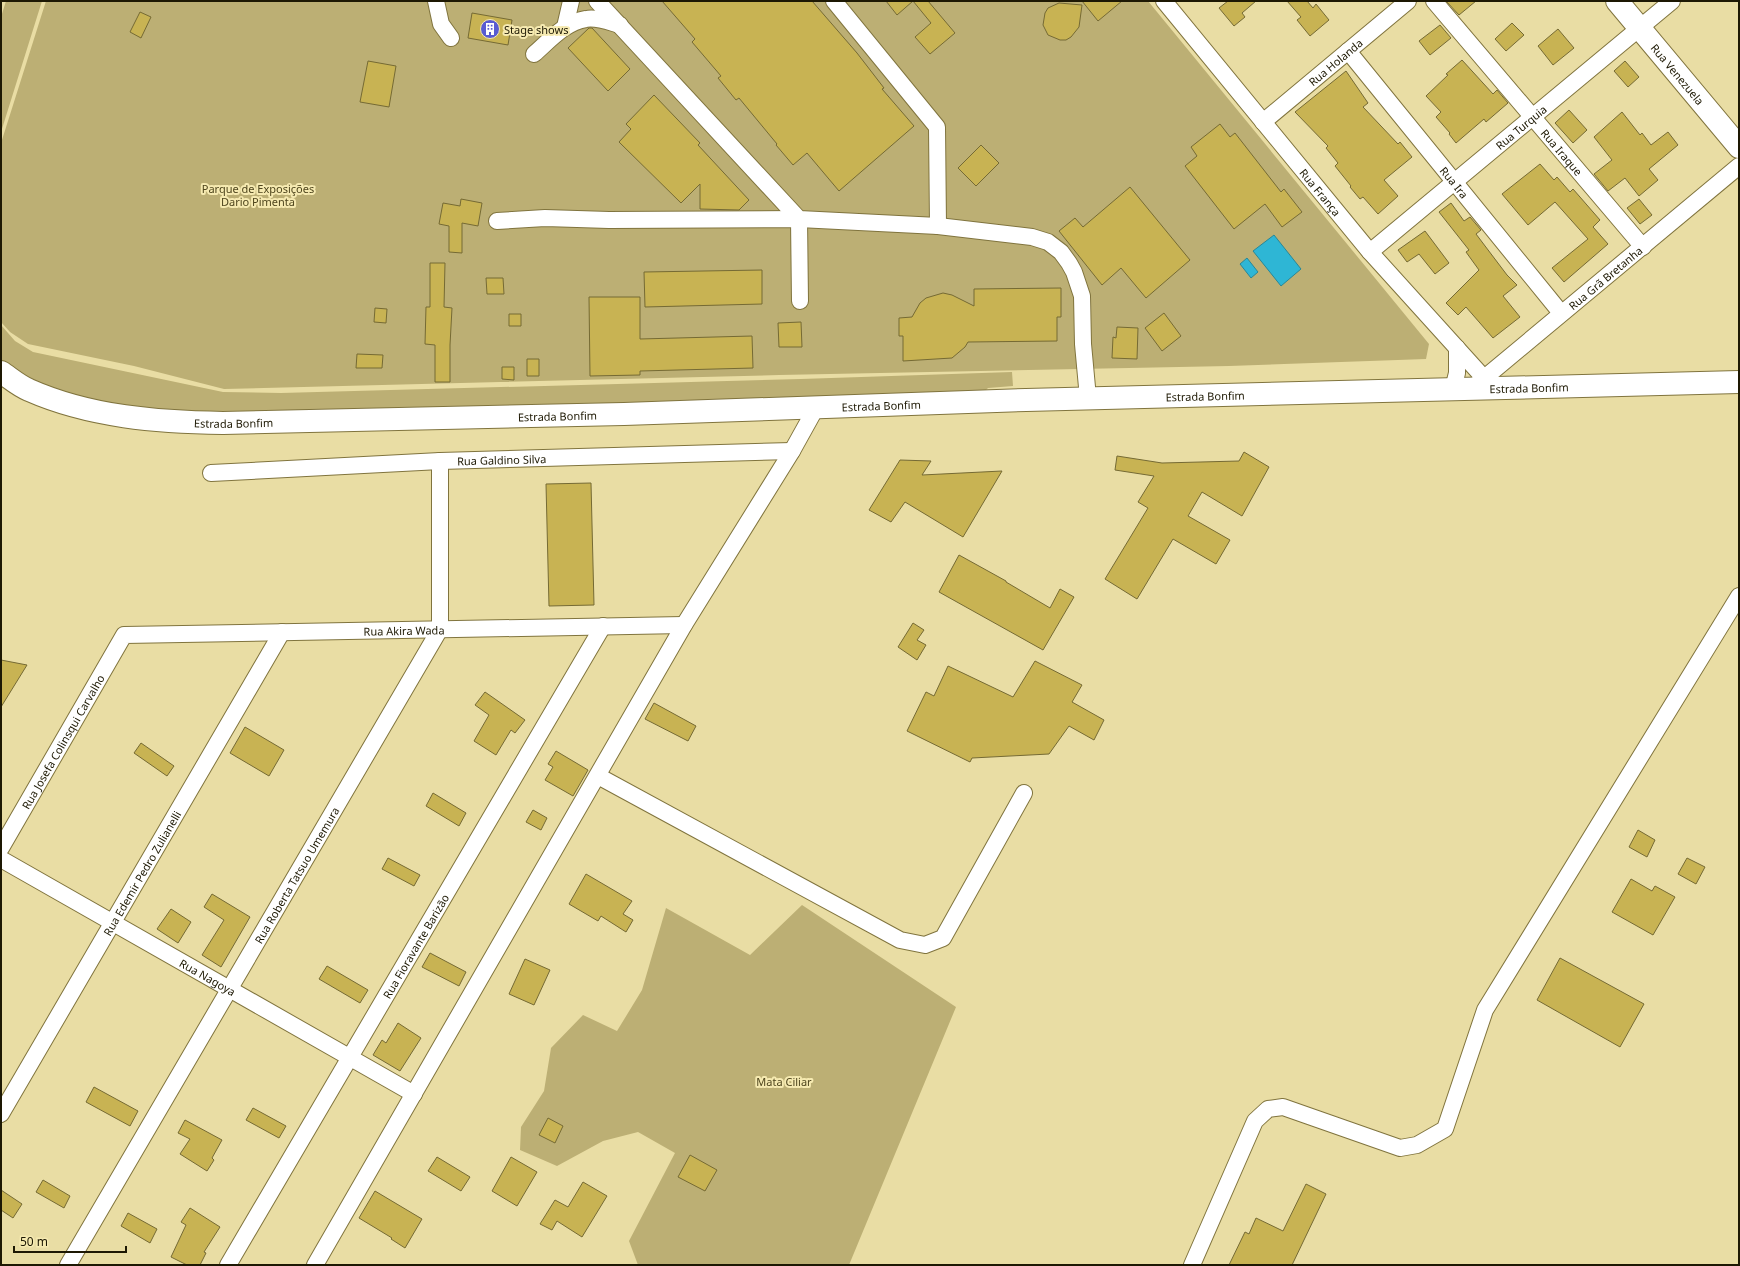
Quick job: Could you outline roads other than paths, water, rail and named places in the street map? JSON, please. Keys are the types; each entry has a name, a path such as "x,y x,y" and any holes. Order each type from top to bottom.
{"main road":[{"name":"Rua Venezuela","path":"1617,1 1739,147"},
{"name":"Estrada Bonfim","path":"1,372 28,390 71,404 103,412 168,422 431,419 1470,385 1739,382"},
{"name":"Estrada Bonfim","path":"1,390 28,390"}],"street":[{"path":"436,1 441,24 451,38"},
{"path":"565,27 571,1"},
{"path":"597,1 799,219 800,301"},
{"path":"834,1 938,127 938,226"},
{"name":"Rua França","path":"1164,1 1370,252 1457,348 1470,385"},
{"name":"Rua Holanda","path":"1263,122 1408,1"},
{"name":"Rua Iraque","path":"1434,1 1643,248"},
{"name":"Rua Turquia","path":"1370,252 1672,1"},
{"path":"534,54 565,27 585,19 602,20 620,25"},
{"name":"Rua Ira","path":"1348,51 1561,313"},
{"name":"Rua Grã Bretanha","path":"1470,385 1643,248 1739,166"},
{"path":"497,221 545,218 609,220 799,219 938,226 1032,237 1048,242 1060,252 1074,272 1082,296 1083,344 1088,398"},
{"path":"1457,348 1457,373 1470,385"},
{"path":"315,1265 684,626 792,451 817,406"},
{"name":"Rua Galdino Silva","path":"211,473 440,461 792,451"},
{"path":"440,461 440,629"},
{"path":"1192,1265 1255,1121 1268,1109 1283,1107 1400,1148 1417,1145 1445,1129 1485,1010 1739,596"},
{"name":"Rua Akira Wada","path":"124,635 603,626 684,626"},
{"name":"Rua Fioravante Barizão","path":"228,1265 603,626"},
{"name":"Rua Roberta Tatsuo Umemura","path":"68,1265 440,629"},
{"name":"Rua Edemir Pedro Zulianelli","path":"1,1114 282,632"},
{"name":"Rua Josefa Colinsqui Carvalho","path":"1,848 124,635"},
{"path":"598,776 900,940 924,945 943,938 1024,793"},
{"name":"Rua Nagoya","path":"1,859 414,1094"}],"water":[{"path":"1274,235 1301,269 1281,286 1253,251"},
{"path":"1247,258 1258,272 1251,278 1240,264"}],"place":[{"name":"Stage shows","path":"490,29"}],"park label":[{"name":"Parque de Exposições Dario Pimenta","path":"258,194"},
{"name":"Mata Ciliar","path":"784,1081"}]}
